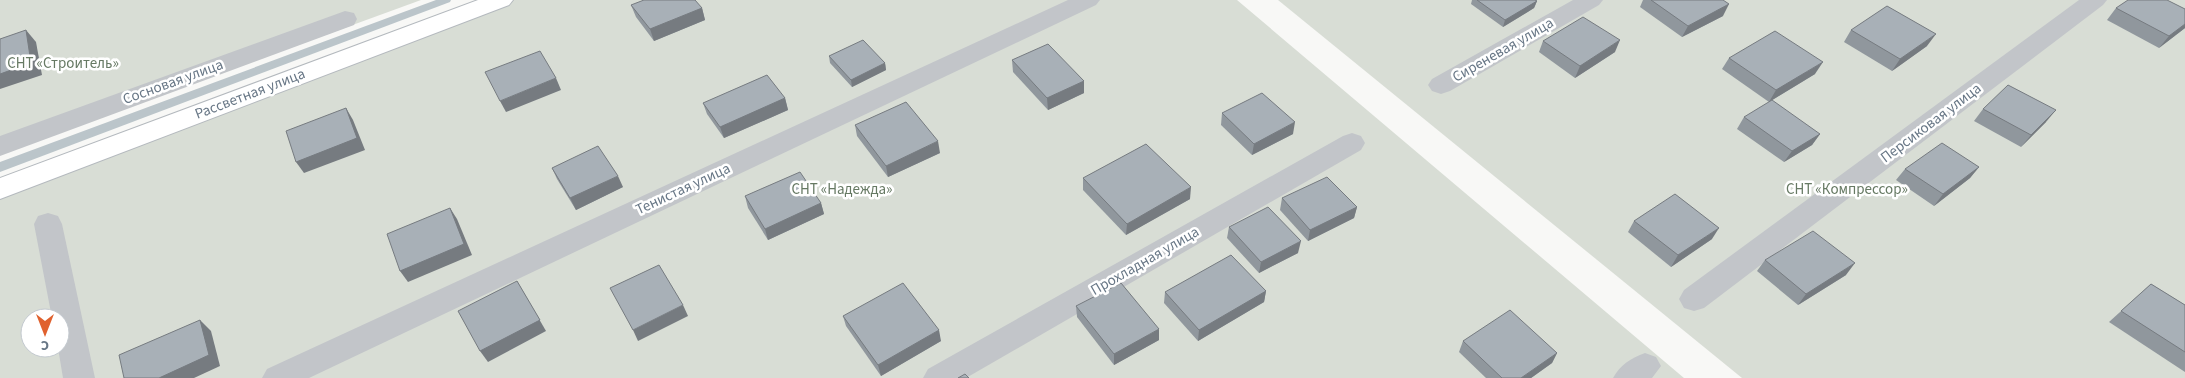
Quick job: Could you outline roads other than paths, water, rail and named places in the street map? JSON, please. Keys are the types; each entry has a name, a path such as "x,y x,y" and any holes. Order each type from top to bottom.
{"street":[{"name":"Рассветная улица","path":"0,189 501,0"},
{"name":"Тенистая улица","path":"278,378 1088,0"},
{"name":"Сиреневая улица","path":"1441,85 1591,0"},
{"name":"Персиковая улица","path":"1694,300 2095,0"},
{"name":"Сосновая улица","path":"0,146 345,19"},
{"name":"Прохладная улица","path":"939,378 1352,143"},
{"path":"48,224 79,378"}],"waterway":[{"path":"0,167 446,0"}],"park label":[{"name":"СНТ «Строитель»","path":"63,63"},
{"name":"СНТ «Надежда»","path":"842,189"},
{"name":"СНТ «Компрессор»","path":"1847,189"}]}
